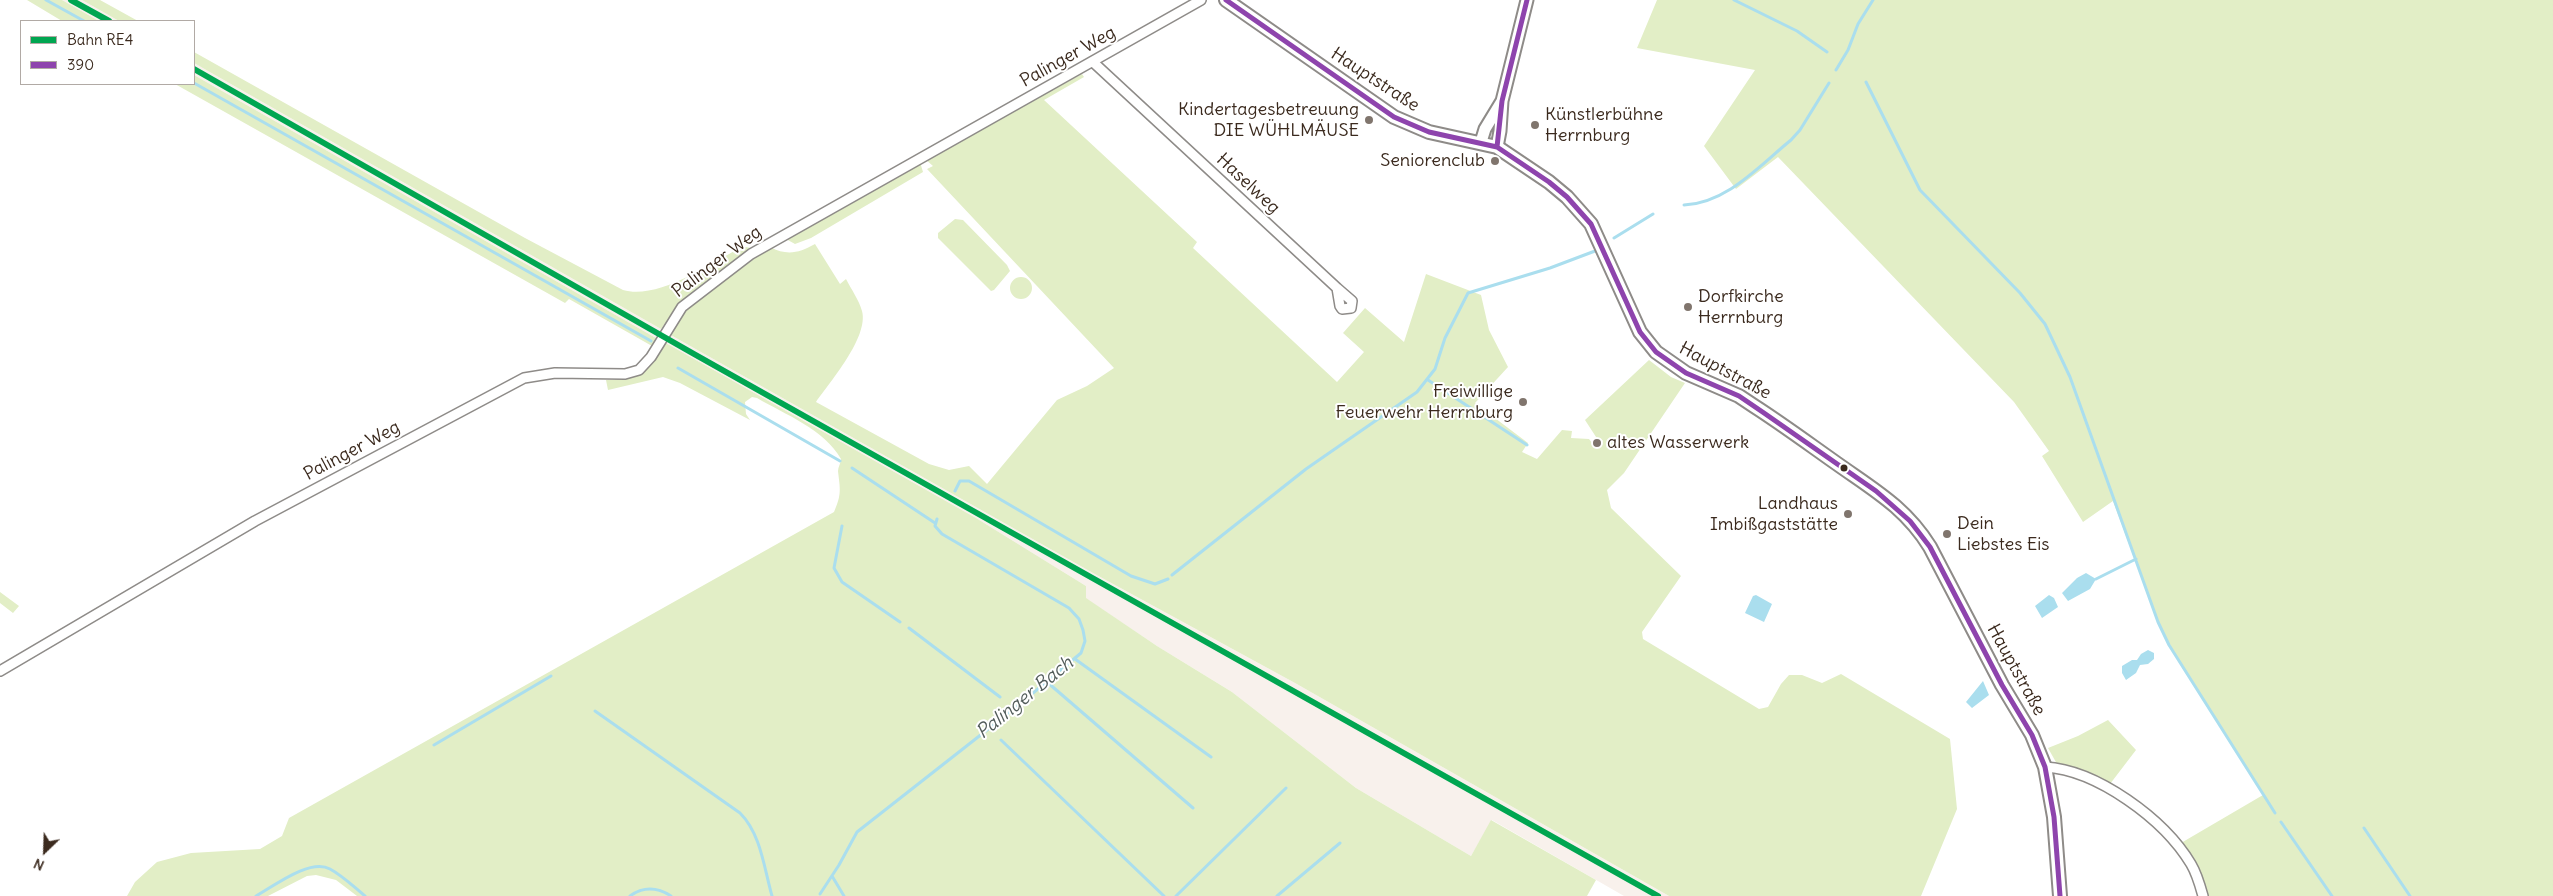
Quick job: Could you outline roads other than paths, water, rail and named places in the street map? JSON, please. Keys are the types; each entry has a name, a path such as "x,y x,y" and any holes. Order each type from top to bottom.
{"main road":[{"name":"Hauptstraße","path":"1226,0 1394,117 1430,132 1497,147 1550,182 1567,197 1591,224 1609,259 1640,332 1656,352 1686,373 1739,396 1754,406 1886,496 1918,527 2002,685 2032,735 2045,767 2054,817 2060,896"}],"street":[{"name":"Palinger Weg","path":"0,671 255,521 524,378 555,373 625,374 640,370 651,357 673,319 688,301 773,240 1201,0"},
{"path":"1497,147 1502,101 1527,0"},
{"name":"Haselweg","path":"1093,62 1337,288"},
{"path":"1481,142 1485,129 1502,101"},
{"path":"2045,767 2059,768 2103,786 2137,807 2173,839 2198,878 2203,896"}],"water":[{"path":"2086,573 2096,579 2090,589 2068,601 2062,593 2077,578"},
{"path":"1756,595 1772,604 1764,622 1745,613 1753,596"},
{"path":"2049,595 2054,598 2058,607 2042,618 2035,606"},
{"path":"2148,650 2154,653 2154,659 2148,664 2140,665 2136,673 2126,680 2122,673 2122,666 2132,660 2137,660 2141,654"},
{"path":"1983,681 1989,695 1972,708 1966,702"}],"waterway":[{"path":"46,0 82,20"},
{"path":"1734,0 1797,31 1827,52"},
{"name":"Palinger Bach","path":"1836,70 1848,50 1858,24 1873,0"},
{"path":"1866,82 1920,190 2020,293 2045,324 2070,377 2158,622 2169,645 2275,813"},
{"name":"Palinger Bach","path":"1684,205 1700,203 1714,198 1742,182 1800,130 1829,83"},
{"path":"195,84 651,341"},
{"name":"Palinger Bach","path":"1614,238 1653,214"},
{"name":"Palinger Bach","path":"1172,575 1306,469 1417,392 1435,369 1445,338 1468,293 1550,268 1595,251"},
{"path":"678,368 840,461"},
{"path":"1428,380 1527,445"},
{"path":"852,468 935,523"},
{"path":"955,491 960,481 969,481 1131,576 1155,584 1168,579"},
{"name":"Palinger Bach","path":"820,894 857,832 1015,708 1081,653 1085,641 1079,619 1069,608 942,534 935,526 937,519"},
{"path":"842,526 834,568 842,582 900,622"},
{"path":"2096,579 2136,559"},
{"path":"909,628 1000,697"},
{"path":"1075,659 1211,757"},
{"path":"434,745 551,676"},
{"path":"1047,682 1193,808"},
{"path":"595,711 740,813 747,821 757,841 772,896"},
{"path":"1001,740 1164,896"},
{"path":"1176,896 1286,788"},
{"path":"2281,822 2332,896"},
{"path":"2364,828 2410,896"},
{"path":"1277,896 1340,843"},
{"path":"256,896 282,880 313,867 330,869 365,896"},
{"path":"832,876 844,896"},
{"path":"630,896 645,889 656,889 671,896"}],"rail line":[{"name":"RE4","path":"71,0 107,20"},
{"name":"RE4","path":"195,70 694,354 1658,896"}],"place":[{"name":"Kindertagesbetreuung DIE WÜHLMÄUSE","path":"1369,120"},
{"name":"Künstlerbühne Herrnburg","path":"1535,125"},
{"name":"Seniorenclub","path":"1495,161"},
{"name":"Dorfkirche Herrnburg","path":"1688,307"},
{"name":"Freiwillige Feuerwehr Herrnburg","path":"1523,402"},
{"name":"altes Wasserwerk","path":"1597,443"},
{"name":"Landhaus Imbißgaststätte","path":"1848,514"},
{"name":"Dein Liebstes Eis","path":"1947,534"}]}
